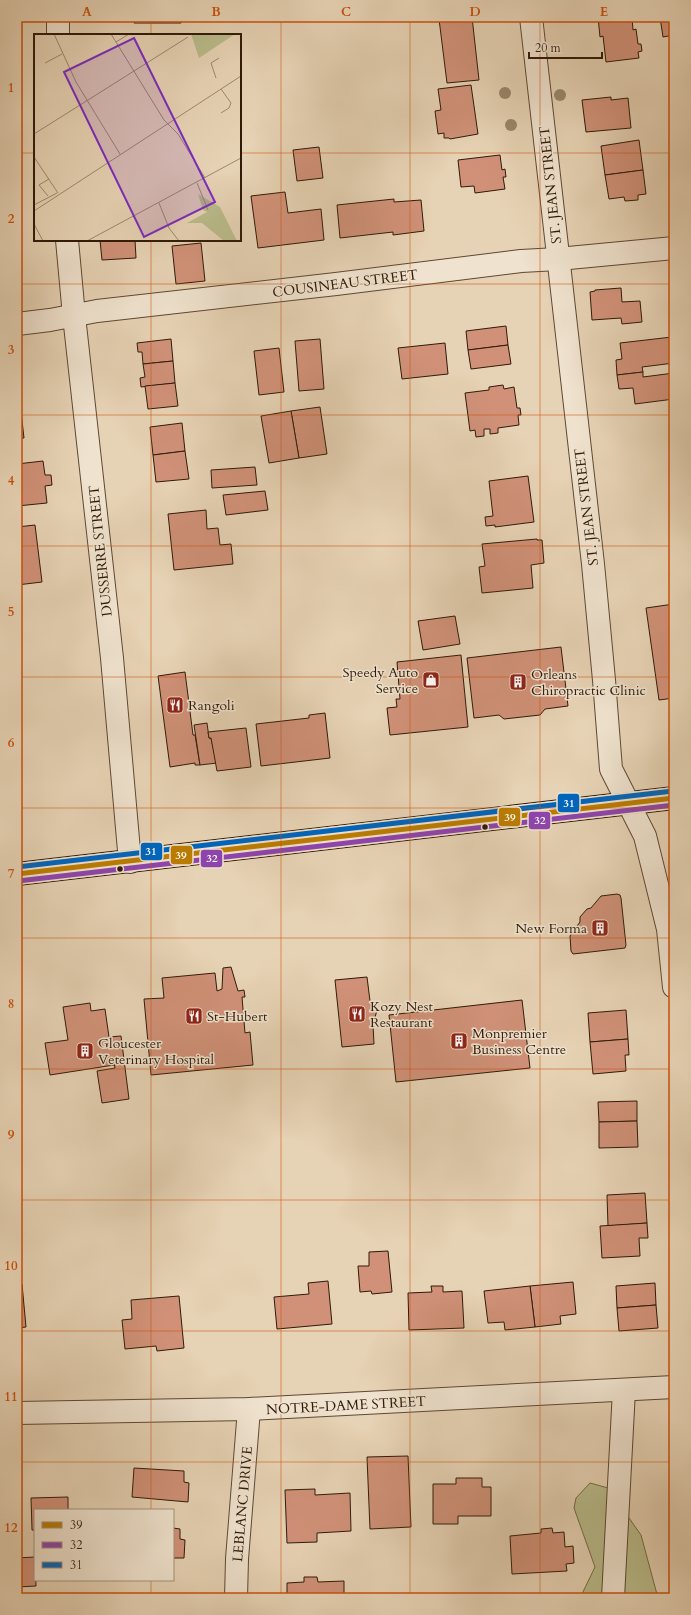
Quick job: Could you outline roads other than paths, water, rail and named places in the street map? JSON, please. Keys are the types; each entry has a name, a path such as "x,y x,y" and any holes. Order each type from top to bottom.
{"main road":[{"path":"17,874 674,798"}],"street":[{"path":"58,17 58,34"},
{"name":"ST. JEAN STREET","path":"531,17 593,564 611,769 645,836 666,922 674,987"},
{"name":"DUSSERRE STREET","path":"67,241 74,316 112,650 130,862"},
{"name":"COUSINEAU STREET","path":"17,324 74,316 96,311 522,261 674,248"},
{"name":"NOTRE-DAME STREET","path":"17,1413 249,1409 674,1388"},
{"path":"613,1598 624,1390"},
{"name":"LEBLANC DRIVE","path":"236,1598 237,1559 249,1409"}],"place":[{"name":"Speedy Auto Service","path":"431,680"},
{"name":"Orleans Chiropractic Clinic","path":"518,682"},
{"name":"Rangoli","path":"175,705"},
{"name":"New Forma","path":"600,928"},
{"name":"Kozy Nest Restaurant","path":"357,1014"},
{"name":"St-Hubert","path":"194,1016"},
{"name":"Monpremier Business Centre","path":"459,1041"},
{"name":"Gloucester Veterinary Hospital","path":"85,1051"}]}
